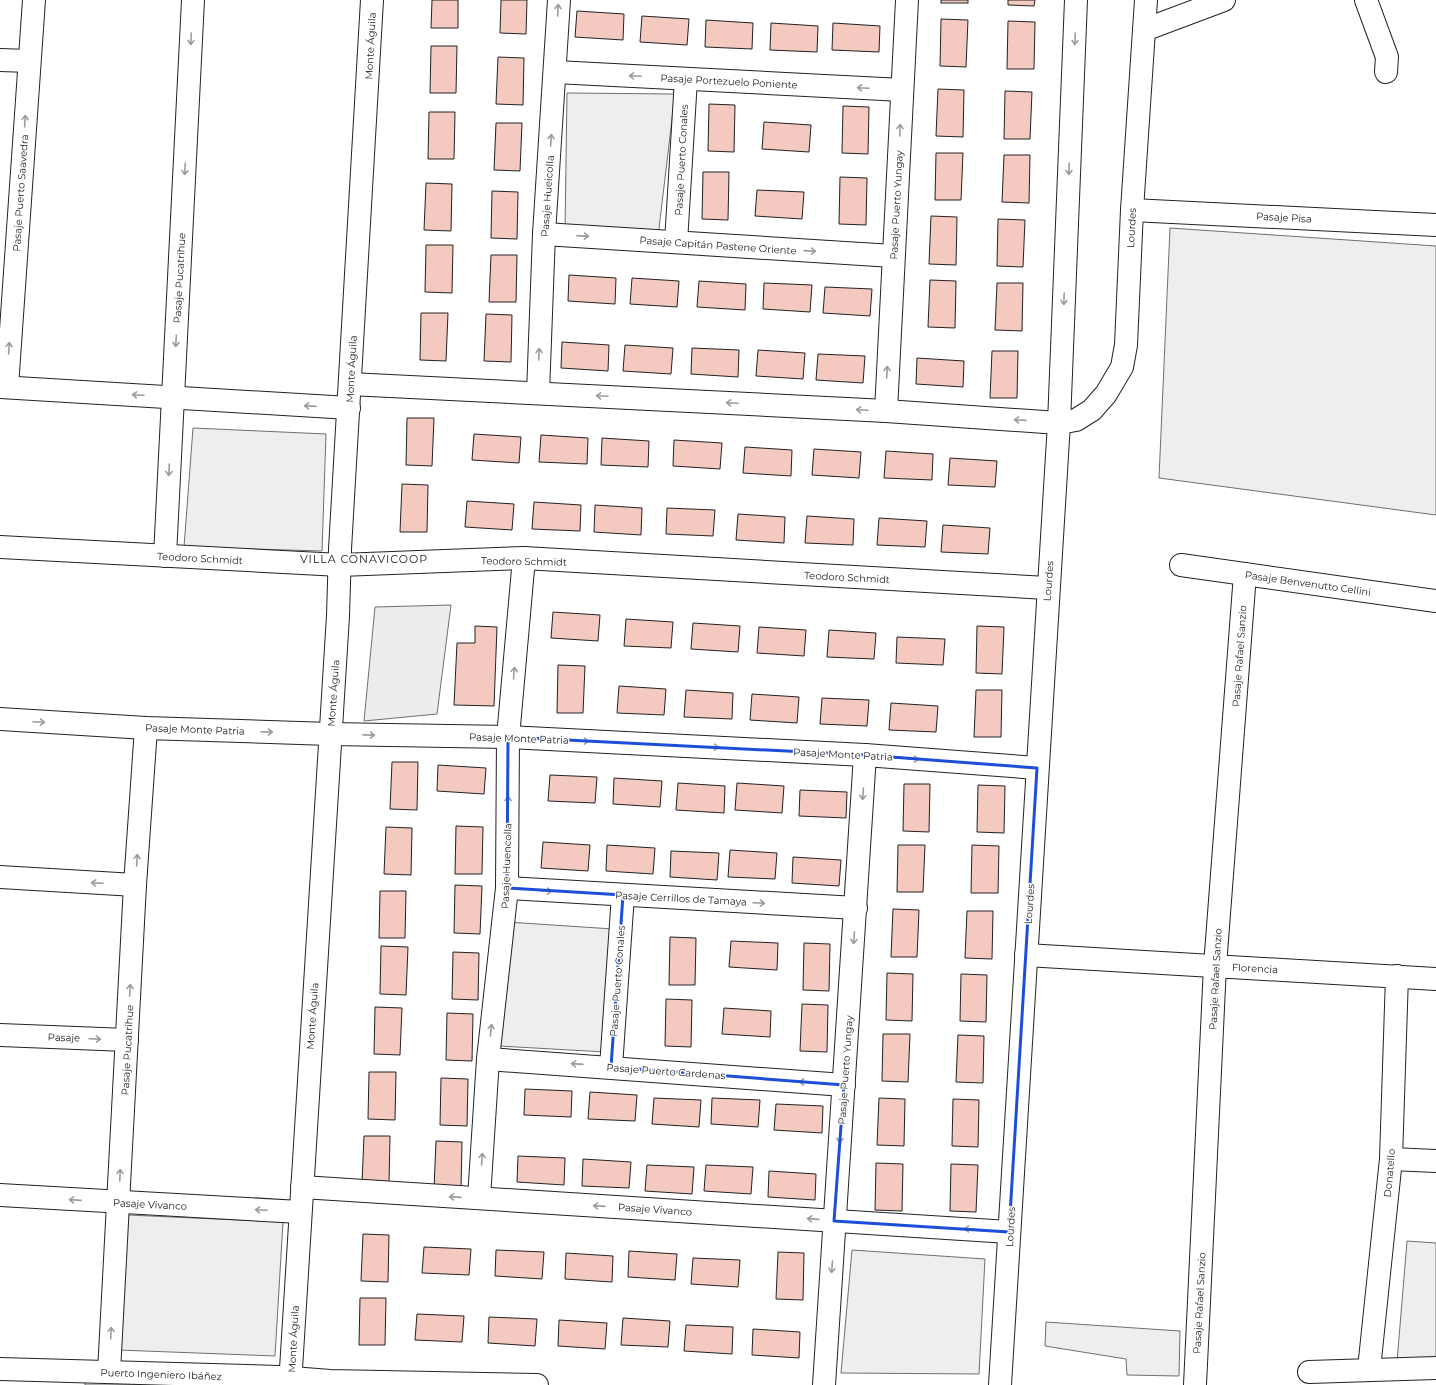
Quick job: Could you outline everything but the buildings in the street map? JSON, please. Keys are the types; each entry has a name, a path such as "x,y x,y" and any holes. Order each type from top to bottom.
{"street":[{"name":"Pasaje Puerto Saavedra","path":"3,387 9,222 29,61 34,0"},
{"name":"Pasaje Pucatrihue","path":"164,556 193,0"},
{"name":"Monte Águila","path":"290,1382 338,616 372,0"},
{"name":"Pasaje Hueicolla","path":"538,393 544,234 559,0"},
{"name":"Pasaje Puerto Yungay","path":"886,411 907,0"},
{"name":"Lourdes","path":"1000,1385 1047,588 1059,423 1076,0"},
{"name":"Lourdes","path":"1059,423 1076,420 1092,410 1106,394 1122,367 1126,345 1132,210 1146,0"},
{"path":"1144,30 1224,0"},
{"path":"1366,0 1387,57 1386,72"},
{"path":"0,60 29,61"},
{"name":"Pasaje Portezuelo Poniente","path":"555,72 902,90"},
{"name":"Pasaje Puerto Conales","path":"676,242 686,79"},
{"name":"Pasaje Pisa","path":"1132,210 1436,225"},
{"name":"Pasaje Capitán Pastene Oriente","path":"544,234 893,256"},
{"path":"350,384 886,411 1059,423"},
{"path":"3,387 349,408"},
{"name":"Teodoro Schmidt","path":"0,547 340,565 524,558 1047,588"},
{"name":"Pasaje Huencolla","path":"479,1198 488,1059 507,888 508,737 524,558"},
{"name":"Pasaje Benvenutto Cellini","path":"1181,565 1436,601"},
{"name":"Pasaje Rafael Sanzio","path":"1195,1385 1215,966 1245,574"},
{"name":"Pasaje Monte Patria","path":"0,719 146,728 330,734 508,737 865,755 1037,768"},
{"name":"Pasaje Pucatrihue","path":"108,1372 146,728"},
{"name":"Pasaje Puerto Yungay","path":"824,1385 865,755"},
{"path":"0,877 136,885"},
{"name":"Pasaje Cerrillos de Tamaya","path":"507,888 856,908"},
{"name":"Pasaje Puerto Conales","path":"611,1067 623,895"},
{"name":"Florencia","path":"1026,955 1436,979"},
{"name":"Donatello","path":"1369,1369 1391,1160 1397,976"},
{"name":"Pasaje","path":"0,1035 128,1040"},
{"name":"Pasaje Puerto Cardenas","path":"488,1059 844,1085"},
{"path":"1391,1160 1436,1161"},
{"name":"Pasaje Vivanco","path":"302,1187 1009,1232"},
{"name":"Pasaje Vivanco","path":"0,1195 118,1203 300,1212"},
{"path":"1309,1372 1436,1368"},
{"name":"Puerto Ingeniero Ibáñez","path":"0,1369 68,1378 108,1372 290,1382 330,1381 537,1385"}],"highlighted area":[{"path":"508,737 865,755 1037,768 1009,1232 834,1221 844,1085 611,1067 623,895 507,888"}],"shaded area":[{"path":"567,93 675,94 658,237 565,231"},
{"path":"1170,228 1436,246 1436,515 1159,478"},
{"path":"193,428 326,434 322,551 184,547"},
{"path":"451,605 437,714 364,721 375,607"},
{"path":"507,922 613,929 605,1052 499,1046"},
{"path":"128,1215 283,1222 275,1356 118,1350"},
{"path":"1407,1241 1436,1243 1436,1360 1397,1362"},
{"path":"852,1250 985,1259 979,1374 841,1373"},
{"path":"1046,1322 1180,1331 1179,1376 1127,1375 1126,1359 1045,1346"},
{"path":"85,1382 210,1385 85,1385"}],"district":[{"name":"VILLA CONAVICOOP","path":"364,559"}]}
